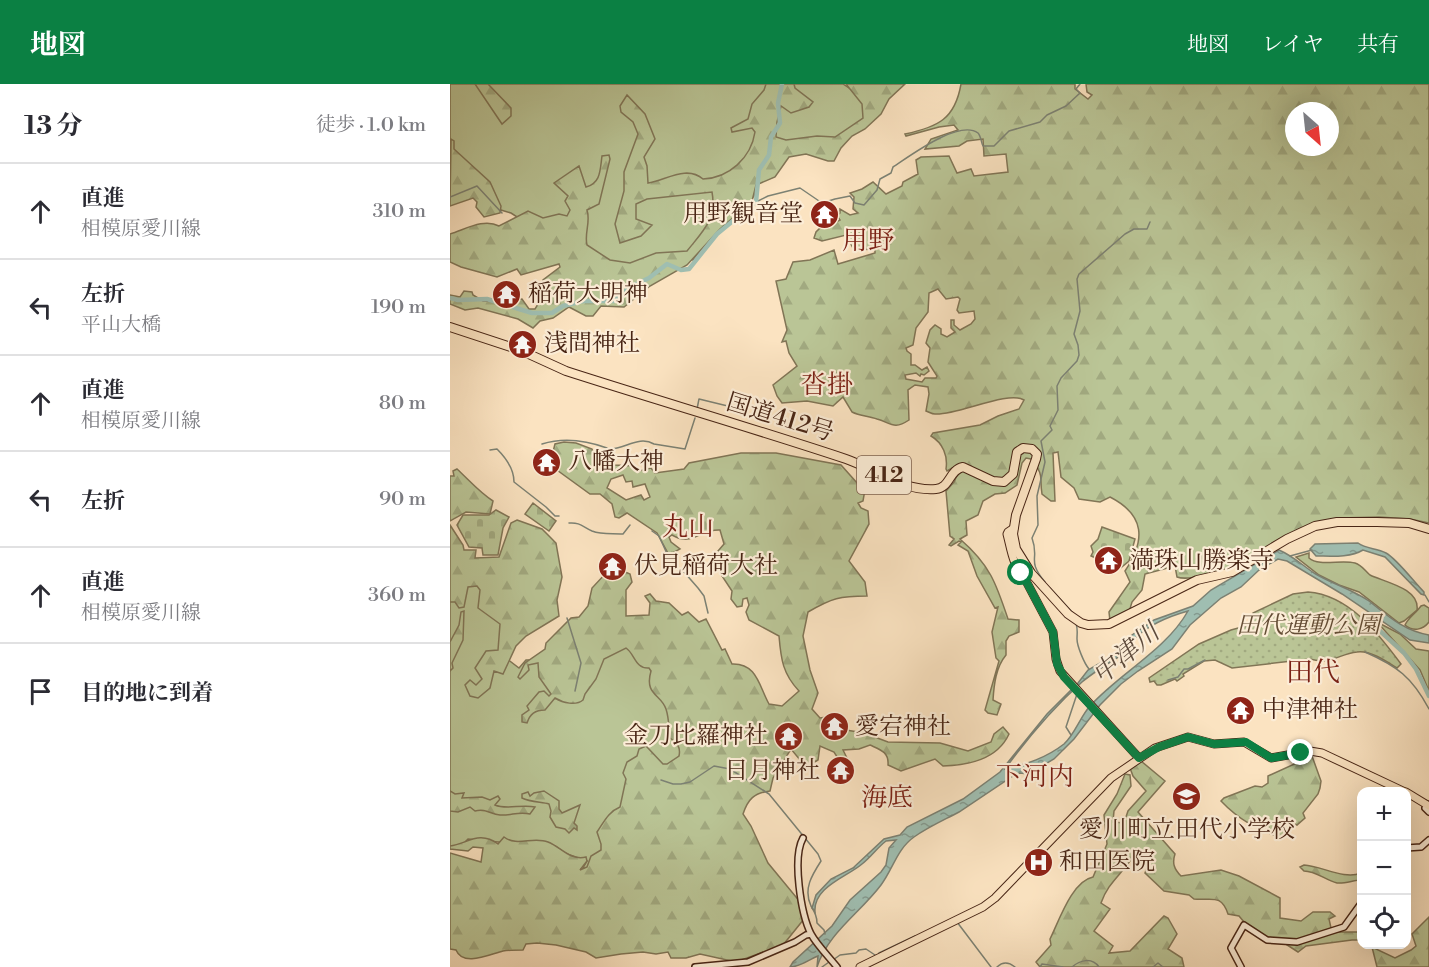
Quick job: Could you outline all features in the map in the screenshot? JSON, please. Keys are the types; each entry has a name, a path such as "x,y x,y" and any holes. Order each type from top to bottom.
{"highway":[{"name":"国道412号","path":"450,327 520,350 566,371 858,463 912,486 941,488 946,485 954,471 963,467 993,482 1004,482 1013,474 1017,452 1030,447 1035,451 1037,457 1016,515 1014,528 1016,549 1028,575 1042,585 1076,620 1095,626 1109,624 1197,580 1232,572 1287,539 1324,524 1350,521 1377,522 1409,524 1429,529"}],"main road":[{"path":"1014,528 1007,534 1015,563 1021,573 1028,575 1026,581 1053,632 1057,664 1067,681 1139,758"},
{"path":"860,967 983,907 995,898 1111,778 1155,748 1169,743 1188,737 1214,744 1244,742 1251,744 1265,756 1271,758 1314,751 1328,755 1395,787"},
{"path":"1411,795 1428,807"}],"street":[{"path":"803,838 798,854 801,902 812,934 837,967"},
{"path":"1411,848 1421,847 1429,840"},
{"path":"1241,967 1231,948 1244,925 1264,939 1297,942 1344,927 1357,909"},
{"path":"695,967 748,962 795,942 806,934 812,934"}],"green space":[{"path":"450,84 843,84 879,108 836,141 759,165 754,196 717,229 693,260 674,259 614,292 565,248 511,213 501,210 479,191 450,182"},
{"path":"475,84 488,84 511,108 511,116 502,124"},
{"path":"766,84 794,84 795,88 813,102 809,107 791,113 781,106 776,137 786,140 817,136 835,137 863,118 862,104 846,84 905,84 889,99 881,114 865,129 852,136 841,148 834,161 806,154 789,157 775,177 756,185 752,201 720,229 687,265 650,286 624,307 601,306 593,316 586,316 569,307 553,318 540,321 533,328 518,319 478,308 465,310 450,304 450,295 460,297 464,291 472,292 483,301 502,302 506,296 511,296 514,300 522,299 529,309 535,309 540,301 543,280 560,267 559,264 521,275 517,269 497,277 450,262 450,234 487,223 499,226 528,211 543,218 559,214 567,216 570,210 565,201 568,196 554,183 579,166 586,187 591,185 599,175 602,156 609,155 610,159 599,204 587,210 587,245 610,260 630,263 656,253 687,251 711,217 712,192 647,199 636,204 636,219 652,225 641,236 620,243 615,224 624,191 624,172 638,134 633,122 621,112 620,106 627,95 645,114 655,139 644,157 648,183 683,173 697,175 703,179 713,178 730,171 749,150 755,132 752,128 732,132 731,128 748,119 752,104 764,90"},
{"path":"961,84 1075,84 1075,89 1088,99 1092,95 1087,92 1086,84 1429,84 1429,523 1379,517 1339,518 1237,566 1216,573 1190,578 1177,577 1175,566 1145,574 1142,590 1132,602 1129,612 1110,621 1109,612 1130,582 1125,571 1132,560 1139,539 1136,520 1122,504 1110,497 1100,502 1079,499 1074,488 1061,477 1058,452 1053,453 1055,501 1051,501 1042,494 1041,476 1038,469 1031,459 1026,458 1022,463 1017,485 1005,493 995,494 983,501 978,515 966,521 967,535 960,539 978,557 991,575 1008,619 1019,620 1019,632 1009,636 1006,641 1006,655 996,676 993,700 1001,704 997,715 988,713 985,710 999,661 996,658 992,632 998,607 995,608 977,576 968,551 958,545 961,542 949,545 954,539 950,536 946,491 958,473 954,467 947,471 944,450 931,436 933,433 980,425 1019,409 1024,400 1006,398 944,414 934,414 926,411 928,387 915,385 908,390 909,420 900,425 893,425 852,412 843,397 833,406 807,401 782,403 773,385 797,366 789,353 786,341 782,342 787,330 776,281 786,279 793,262 810,260 834,250 838,264 875,253 875,249 854,250 846,235 822,241 814,238 823,225 820,222 826,217 830,219 828,216 830,213 838,221 840,220 837,216 840,209 850,215 858,213 853,209 854,197 850,193 873,182 886,194 902,186 903,182 918,174 916,160 921,157 949,156 957,173 971,169 974,176 1008,172 1006,154 984,156 983,139 967,141 959,146 925,149 931,139 958,130 954,125 906,136 905,134 927,128 943,120 954,106","holes":["938,289 946,299 958,297 960,299 957,310 959,313 974,311 975,319 960,330 954,325 954,320 951,320 951,328 955,332 947,337 941,334 941,329 935,325 930,330 926,343 930,348 928,362 936,378 925,378 922,382 906,379 905,375 916,373 920,376 929,371 927,367 922,370 911,365 911,354 906,348 913,345 916,328 928,312 929,293"]},
{"path":"451,139 454,141 454,149 490,182 501,206 500,213 484,217 476,207 477,202 473,198 450,206"},
{"path":"576,443 592,449 597,462 634,466 639,471 651,468 655,473 684,469 689,463 741,453 776,453 841,465 858,484 866,484 863,501 858,503 861,508 868,511 869,524 849,561 865,582 867,596 836,599 808,612 803,636 810,670 818,693 812,709 820,718 833,716 840,729 864,733 888,742 940,743 968,751 991,742 994,734 1003,727 1009,734 997,750 981,759 943,766 935,759 901,771 888,765 886,754 870,745 859,749 843,750 850,764 839,760 834,752 820,746 818,760 803,769 801,761 791,749 773,778 770,791 752,798 743,814 768,863 801,903 804,919 783,945 736,962 700,954 686,958 671,958 668,952 656,954 643,952 596,958 586,952 537,943 526,944 523,950 503,951 470,959 450,949 450,853 481,862 483,848 473,847 468,851 450,849 450,846 479,838 485,838 498,844 504,837 514,841 542,840 575,857 586,857 587,861 580,870 587,867 591,856 601,850 597,832 609,814 620,807 626,779 623,773 627,762 637,756 639,749 646,746 663,764 679,756 678,746 670,738 664,704 651,690 649,679 651,671 638,664 626,648 604,659 596,679 583,700 569,703 555,698 545,710 533,713 527,723 522,722 522,715 529,710 527,706 539,692 544,691 549,696 551,694 539,677 538,663 528,665 529,670 520,679 518,677 525,663 545,649 546,643 571,618 579,617 588,606 592,588 606,573 616,568 630,574 632,582 626,590 626,616 649,615 650,603 645,596 650,594 656,601 669,603 682,615 688,612 699,622 706,619 732,664 747,667 752,671 769,704 782,706 799,691 789,679 784,666 779,636 749,620 746,612 749,605 747,598 743,599 742,606 737,607 731,599 732,591 722,576 728,564 718,551 724,544 720,530 685,539 672,535 669,537 671,542 680,549 669,555 657,533 627,513 619,518 615,517 612,504 600,494 590,494 550,465 544,457 553,452 555,444","holes":["623,475 626,482 632,481 633,487 645,484 650,497 644,500 641,495 626,500 607,488 611,479"]},
{"path":"457,469 493,501 490,514 466,512 450,521 450,476 454,476 453,471"},
{"path":"533,503 556,521 549,531 525,514"},
{"path":"496,510 509,517 503,528 498,555 483,555 482,548 469,547 457,525 463,515 489,515"},
{"path":"517,520 542,529 556,543 562,577 557,600 559,616 526,636 516,646 503,674 494,671 490,688 478,698 470,696 465,685 470,680 476,685 482,679 475,668 486,651 498,650 500,624 478,608 480,590 477,586 468,587 464,607 459,608 455,602 450,602 450,525 464,550 476,550 475,558 499,557 511,523"},
{"path":"1102,527 1135,539 1129,561 1117,571 1114,567 1091,556 1093,552 1091,546 1098,539"},
{"path":"1309,553 1309,558 1313,561 1357,564 1370,575 1407,591 1413,596 1417,610 1399,623 1359,592 1319,575 1296,557"},
{"path":"450,585 481,586 504,623 502,655 519,668 526,660 601,659 628,644 650,667 655,689 667,704 683,753 623,805 592,870 583,868 587,861 567,854 555,846 534,842 468,839 458,849 450,849"},
{"name":"田代運動公園","path":"1308,592 1337,600 1349,608 1372,628 1401,664 1397,668 1378,657 1362,652 1323,661 1310,659 1232,668 1215,660 1204,661 1183,674 1184,676 1177,681 1175,679 1161,685 1157,685 1154,681 1150,682 1149,678 1199,644 1231,630 1253,624 1253,613 1293,594"},
{"path":"1421,606 1429,608 1427,625 1415,629 1405,625"},
{"path":"464,611 463,640 450,671 450,642 459,625 461,612"},
{"path":"1377,622 1400,634 1416,649 1429,651 1429,691 1420,670"},
{"path":"1312,756 1321,781 1320,788 1303,813 1305,818 1297,825 1287,820 1283,824 1287,836 1282,838 1257,828 1235,814 1221,801 1255,786 1262,787 1268,783 1268,776"},
{"path":"1141,761 1165,781 1138,812 1175,854 1174,866 1181,876 1221,870 1239,876 1280,898 1280,918 1301,921 1313,912 1330,912 1335,916 1329,919 1331,928 1336,932 1357,932 1357,940 1306,946 1298,952 1278,939 1264,936 1239,916 1228,914 1222,903 1215,899 1194,899 1189,895 1164,891 1145,873 1148,865 1132,858 1104,896 1101,903 1110,909 1094,931 1113,946 1109,953 1130,951 1164,916 1168,918 1177,934 1168,949 1182,958 1184,967 1040,967 1036,962 1051,945 1050,939 1067,903 1085,880 1093,877 1107,844 1104,815 1117,794 1125,774 1130,775 1131,786 1114,811 1113,822 1124,823 1128,811 1146,791 1133,776 1130,768"},
{"path":"450,791 455,794 464,793 462,798 482,797 490,800 498,796 500,799 495,805 499,806 535,807 530,814 500,815 475,811 470,807 458,812 450,811"},
{"path":"544,791 559,801 559,809 562,813 580,805 574,823 577,830 574,828 569,833 565,829 556,827 550,817 549,804 522,798 522,794 528,792 530,796"},
{"path":"1304,865 1340,874 1357,874 1357,881 1337,883 1313,872 1304,871 1300,867"},
{"path":"1429,917 1429,967 1377,967 1372,949 1395,958 1416,946 1412,934"}],"water":[{"path":"1358,543 1390,556 1424,592 1424,595 1385,557 1363,550 1346,555 1316,556 1310,549 1315,544"},
{"path":"1279,550 1321,577 1369,601 1404,626 1429,635 1429,643 1410,640 1342,594 1287,561 1278,559 1259,570 1241,587 1221,598 1190,625 1172,649 1121,684 1054,759 1028,774 1020,773 1013,776 908,842 881,885 837,933 817,967 818,956 801,965 790,967 832,926 850,900 881,872 886,865 889,848 896,840 886,841 856,869 825,889 819,896 815,912 812,908 816,895 831,879 853,868 884,839 900,835 907,827 963,799 1000,772 1047,714 1088,670 1121,651 1132,635 1154,620 1193,606 1211,590","holes":["1188,611 1168,638 1090,706 1064,744 1036,760 1005,769 1061,702 1087,678 1120,656 1141,633 1160,622"]}],"waterway":[{"path":"450,298 487,299 532,313 552,313 563,306 583,301 614,301 630,287 649,278 667,264 681,270 689,269 717,234 756,202 759,170 769,155 771,137 780,123 778,103 782,84"},
{"path":"756,202 768,196 800,188 822,203 850,196 855,203 864,205 877,190 880,179 891,173 893,167 922,148 947,135 970,130 978,133 983,146 994,146 1009,131 1040,122 1047,115 1066,106 1080,93 1076,89 1080,84"},
{"path":"450,197 477,186 502,213"},
{"path":"1045,582 1036,569 1032,538 1038,525 1037,496 1045,462 1041,441 1052,430 1050,426 1058,410 1057,386 1061,378 1077,361 1079,355 1074,334 1080,311 1077,279 1079,274 1125,234 1134,229 1147,229 1150,222"},
{"path":"697,409 699,399 740,409"},
{"path":"610,449 643,441 685,449 695,418"},
{"path":"542,444 574,440 607,448"},
{"path":"490,450 497,449 503,456 511,469 514,482 555,516 559,516"},
{"path":"569,523 608,534 623,534 630,525"},
{"path":"652,531 659,536 673,567 684,572 704,596 708,613"},
{"path":"1290,556 1312,550"},
{"path":"1050,588 1073,613"},
{"path":"1425,595 1429,602"},
{"path":"1374,612 1379,630 1404,653 1416,669 1429,696"},
{"path":"567,618 581,663 575,691"},
{"name":"中津川","path":"1076,623 1078,646 1089,669"},
{"path":"1365,652 1386,662 1403,674 1429,709"},
{"path":"1168,680 1178,677 1184,669 1205,660"},
{"path":"1071,735 1066,727 1077,694"},
{"path":"661,780 673,784 690,782 714,766 730,769 769,794 818,854 821,861 812,877 808,894 817,923 825,934"},
{"path":"957,922 991,967"},
{"path":"879,953 915,936"},
{"path":"833,960 840,955 866,949 875,955"},
{"path":"1072,967 1086,961 1093,962 1099,967"},
{"path":"822,967 829,962"},
{"path":"997,967 1006,963 1015,967"},
{"path":"1153,967 1158,963 1163,967"},
{"path":"1040,967 1042,964 1063,967"}],"place":[{"name":"用野観音堂","path":"824,214"},
{"name":"稲荷大明神","path":"507,294"},
{"name":"浅間神社","path":"523,344"},
{"name":"八幡大神","path":"547,462"},
{"name":"満珠山勝楽寺","path":"1109,561"},
{"name":"伏見稲荷大社","path":"613,566"},
{"name":"中津神社","path":"1241,710"},
{"name":"愛宕神社","path":"834,727"},
{"name":"金刀比羅神社","path":"789,736"},
{"name":"日月神社","path":"841,771"},
{"name":"愛川町立田代小学校","path":"1187,797"},
{"name":"和田医院","path":"1038,862"}],"district":[{"name":"用野","path":"868,241"},
{"name":"沓掛","path":"827,385"},
{"name":"丸山","path":"688,527"},
{"name":"田代","path":"1313,673"},
{"name":"下河内","path":"1035,777"},
{"name":"海底","path":"887,798"}],"route":[{"path":"1021,573 1026,577 1053,632 1056,659 1060,671 1137,753 1139,758 1159,747 1188,737 1221,745 1246,742 1271,758 1301,753"}]}
